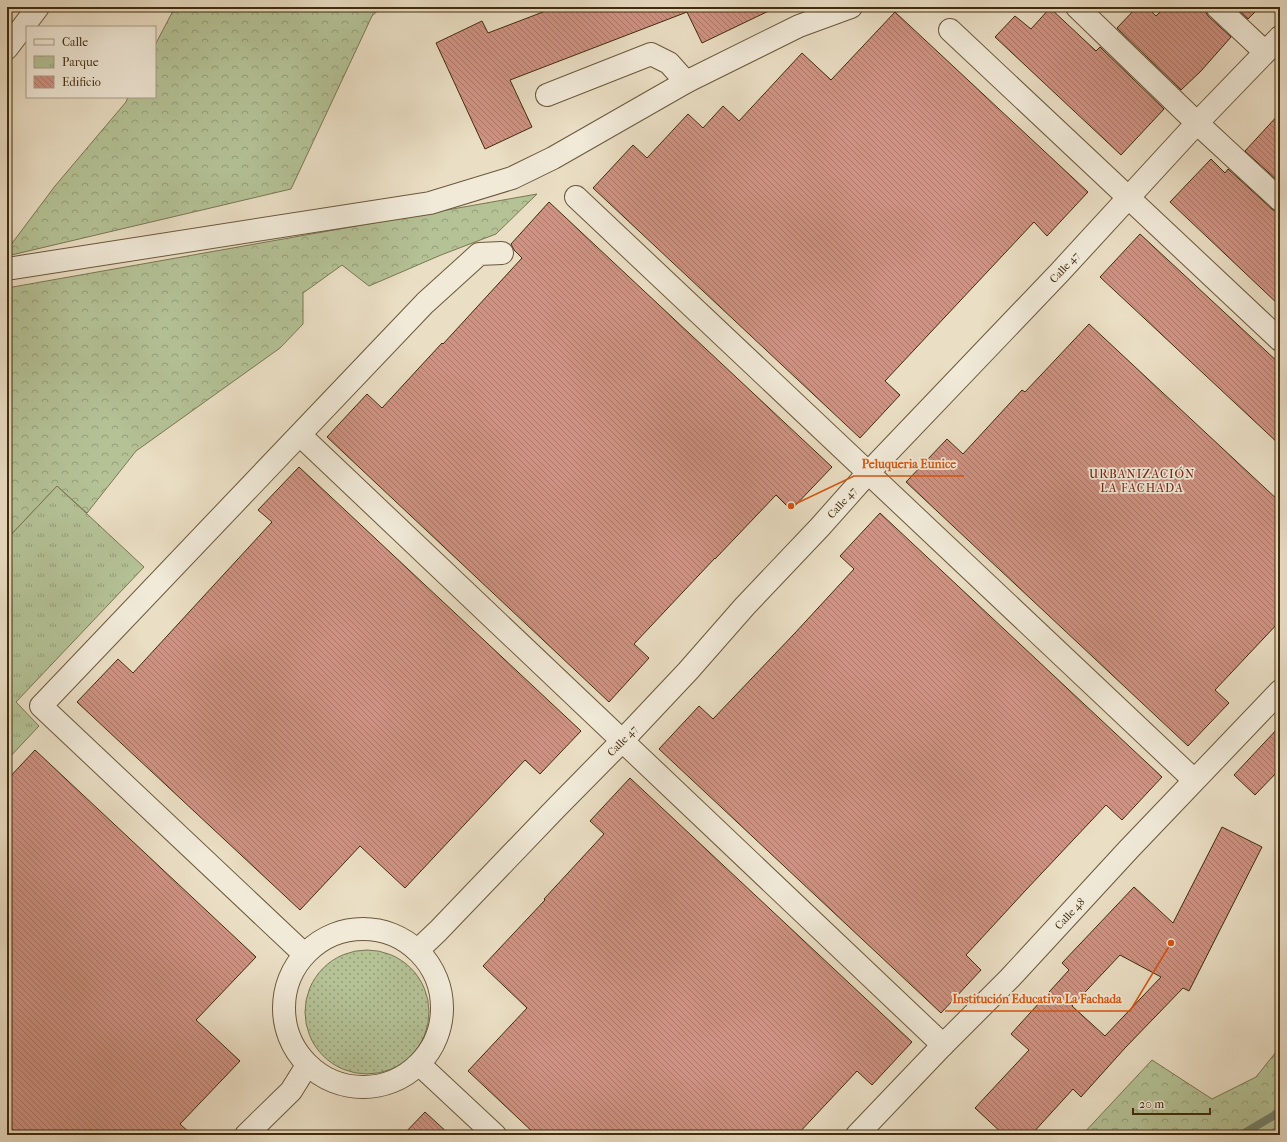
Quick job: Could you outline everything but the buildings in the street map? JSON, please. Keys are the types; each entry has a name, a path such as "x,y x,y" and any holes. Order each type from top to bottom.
{"street":[{"path":"7,48 38,7"},
{"path":"7,269 430,203 512,178 553,158 686,82 799,26 851,7"},
{"path":"1077,7 1197,123 1280,200"},
{"path":"1217,7 1273,45"},
{"path":"950,30 1280,340"},
{"name":"Calle 47","path":"419,949 444,926 622,741 688,671 745,606 820,527 868,473 1054,278 1197,123 1273,45"},
{"path":"547,95 651,54 669,62 686,82"},
{"path":"576,197 1194,780"},
{"path":"303,953 41,706 426,303 479,254 502,253"},
{"path":"300,435 943,1045"},
{"name":"Calle 48","path":"857,1135 943,1045 1010,978 1129,849 1280,691"},
{"path":"375,928 382,928 419,949 441,985 441,1028 420,1064 384,1086 350,1087 343,1087 306,1067 285,1031 284,989 303,953 339,930 375,928"},
{"path":"420,1064 495,1135"},
{"path":"246,1135 291,1091 306,1067"}],"green space":[{"path":"175,7 382,7 372,16 291,189 7,256 7,250 55,186 126,102 128,98 156,98 156,43"},
{"path":"537,194 496,234 441,255 369,286 342,265 303,293 303,324 280,348 136,451 87,513 57,486 7,539 7,288"},
{"path":"57,486 144,567 16,702 39,726 7,760 7,539"},
{"path":"367,950 379,951 391,955 402,960 411,968 419,977 424,988 428,1000 428,1024 424,1036 419,1047 411,1056 402,1064 391,1069 379,1073 367,1074 355,1073 343,1069 332,1064 323,1056 315,1047 310,1036 306,1024 305,1012 306,1000 310,988 315,977 323,968 332,960 343,955 355,951"},
{"path":"1280,1047 1280,1135 1082,1135 1152,1060 1212,1099 1256,1077"}],"waterway":[{"path":"1241,1135 1280,1112"}],"place":[{"name":"Peluqueria Eunice","path":"791,506"},
{"name":"Institución Educativa La Fachada","path":"1171,943"}],"district":[{"name":"URBANIZACIÓN LA FACHADA","path":"1142,481"}]}
